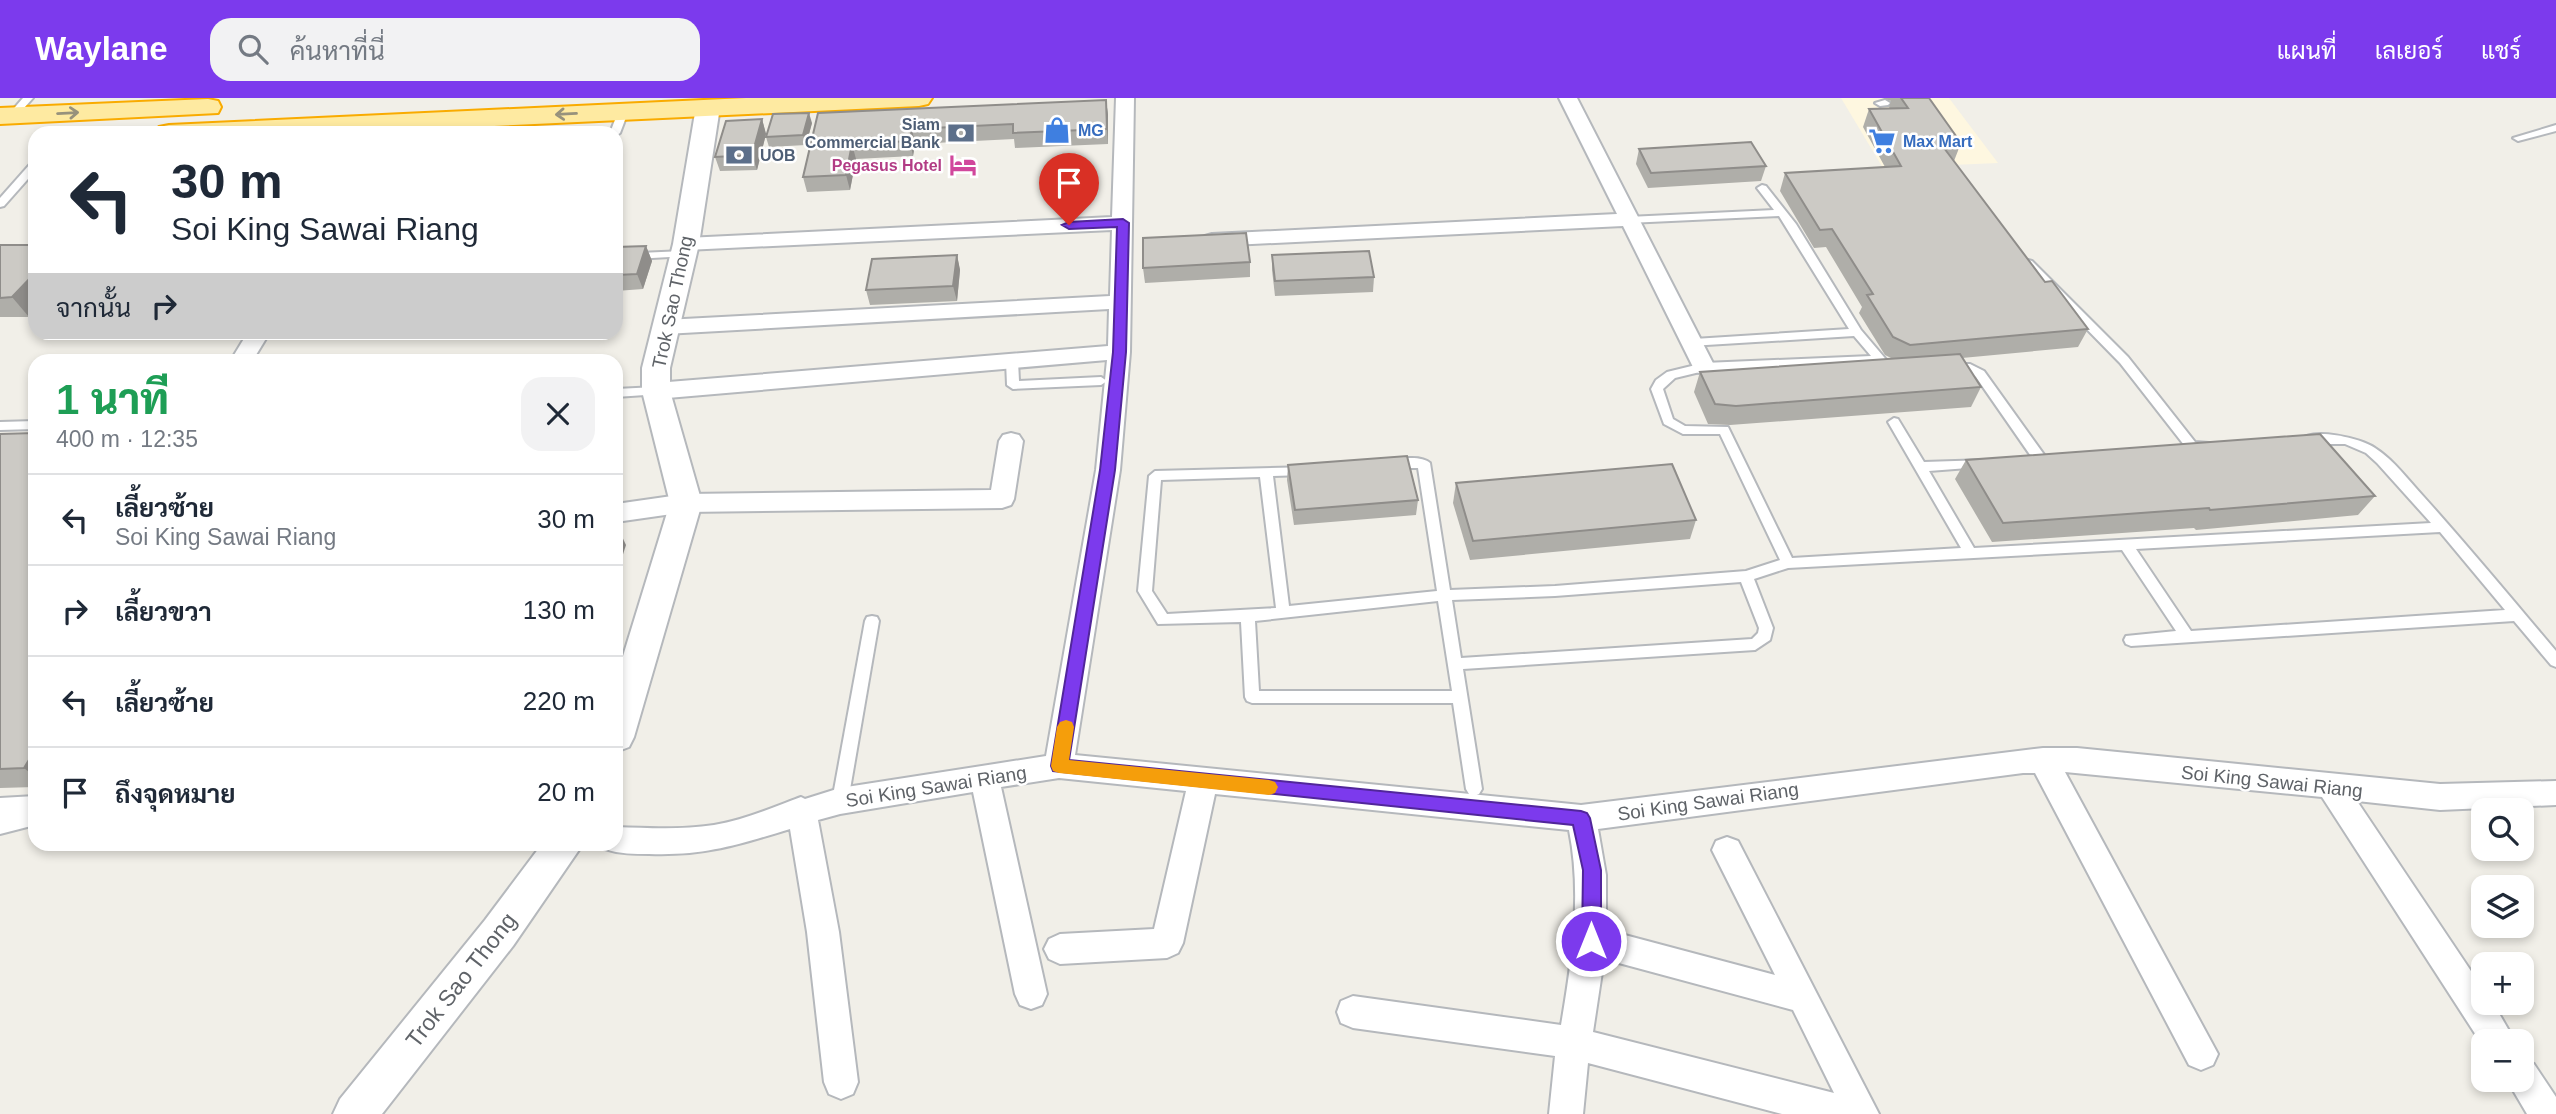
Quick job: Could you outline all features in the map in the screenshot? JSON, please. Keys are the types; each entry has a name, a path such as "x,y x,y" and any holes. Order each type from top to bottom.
{"highway":[{"path":"13,110 415,98"},
{"path":"461,126 619,122 709,103 919,98"},
{"path":"0,141 28,139"}],"street":[{"path":"1059,766 1108,470 1127,237 1125,98"},
{"path":"1568,98 1704,367"},
{"name":"Trok Sao Thong","path":"686,503 656,391 656,368 685,249 709,103"},
{"path":"1191,241 1628,220"},
{"path":"685,249 1127,237"},
{"path":"665,327 1121,302"},
{"path":"656,391 1119,352"},
{"path":"623,512 686,503 1002,499 1011,441"},
{"path":"623,714 686,503"},
{"path":"2043,760 2201,1054"},
{"name":"Soi King Sawai Riang","path":"623,840 681,842 716,838 801,810 840,801 1059,766 1581,818 1831,784 2043,760 2077,760 2440,797 2556,793"},
{"path":"984,776 1031,994"},
{"path":"1060,949 1167,943 1203,781"},
{"path":"2331,787 2491,1029"},
{"path":"801,810 824,932 841,1082"},
{"path":"0,821 28,814"},
{"path":"1566,1114 1574,1043 1591,941 1592,870 1581,818"},
{"path":"1727,850 1862,1114"},
{"name":"Trok Sao Thong","path":"355,1114 499,933 559,851"},
{"path":"1591,941 1804,998"},
{"path":"1353,1012 1574,1043 1847,1114"},
{"path":"2533,1092 2547,1114"}],"lane":[{"path":"2518,138 2556,128"},
{"path":"0,204 28,173"},
{"path":"1762,188 1782,213 1857,332 1879,360 1899,370"},
{"path":"1628,220 1782,213"},
{"path":"623,256 685,249"},
{"path":"2020,255 2124,360 2185,448 2218,446"},
{"path":"1694,343 1857,332"},
{"path":"1788,563 1724,430 1683,430 1668,422 1657,388 1660,382 1676,372 1704,367 1879,360"},
{"path":"1012,361 1013,385 1101,381"},
{"path":"1936,369 1970,368 1980,374 2040,459"},
{"path":"623,393 656,391"},
{"path":"1894,422 1971,554"},
{"path":"0,426 28,425"},
{"path":"2294,440 2332,438 2358,444 2370,450 2443,527 2556,661"},
{"path":"1922,467 2000,462"},
{"path":"1371,466 1424,463 1474,789"},
{"path":"1318,469 1155,476 1145,592 1163,620 1248,616 1446,596 1555,592 1746,576 1788,563 2443,527"},
{"path":"1266,472 1283,611"},
{"path":"2127,546 2188,638"},
{"path":"1455,664 1755,644 1765,636 1766,628 1746,576"},
{"path":"2131,640 2515,615"},
{"path":"1248,616 1252,697 1460,697"},
{"path":"840,801 872,621"},
{"path":"0,805 28,803"}],"shaded area":[{"path":"1841,98 1949,98 1998,163 1883,168"}],"building":[{"path":"1901,98 1929,98 1961,143 1941,144 2045,282 2052,281 2088,329 1910,345 1893,337 1867,295 1873,294 1832,229 1820,230 1785,173 1901,166 1869,109 1908,108"},
{"path":"1106,100 1107,129 1013,133 1013,124 912,129 910,141 852,144 846,175 803,177 818,113"},
{"path":"809,113 803,135 766,137 773,114"},
{"path":"762,119 752,155 715,157 726,121"},
{"path":"1751,142 1766,166 1651,173 1639,149"},
{"path":"1246,233 1250,262 1143,268 1143,238"},
{"path":"0,245 28,245 28,280 12,297 0,298"},
{"path":"646,246 637,274 623,275 623,247"},
{"path":"1369,251 1374,277 1275,281 1272,255"},
{"path":"957,255 953,286 866,290 872,259"},
{"path":"1960,354 1981,387 1736,406 1715,404 1700,372"},
{"path":"28,433 28,761 24,768 0,769 0,434"},
{"path":"2320,434 2375,496 2003,523 1966,460"},
{"path":"1407,456 1418,500 1295,510 1288,465"},
{"path":"1672,464 1696,520 1473,541 1456,483"}],"slow traffic":[{"path":"1066,727 1059,766 1269,787"}],"place":[{"name":"MG","path":"1057,130"},
{"name":"Siam Commercial Bank","path":"961,133"},
{"name":"Max Mart","path":"1882,141"},
{"name":"UOB","path":"739,155"},
{"name":"Pegasus Hotel","path":"963,165"}],"route":[{"path":"1069,225 1123,223 1119,352 1108,470 1059,766 1581,818 1592,870 1591,941"}]}
